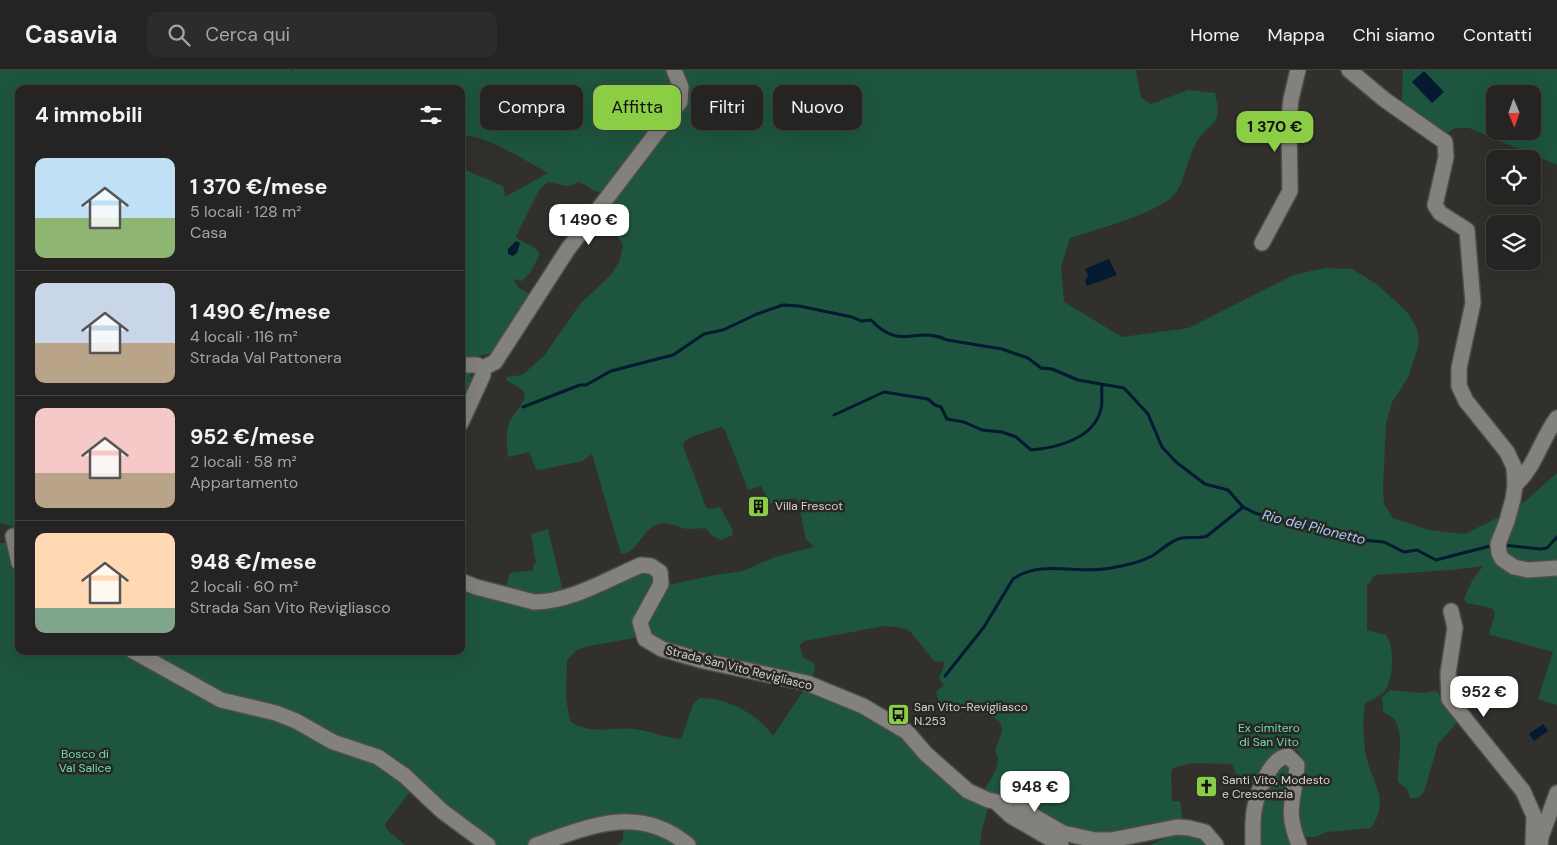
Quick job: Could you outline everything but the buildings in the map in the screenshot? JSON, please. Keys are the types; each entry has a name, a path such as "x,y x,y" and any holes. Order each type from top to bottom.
{"street":[{"path":"483,368 495,362 568,248 680,102 682,94 674,70"},
{"path":"1262,243 1290,191 1289,119 1291,99 1298,70"},
{"path":"1349,70 1385,100 1445,142 1446,157 1435,205 1440,213 1467,230 1471,258 1473,304 1459,368 1459,386 1466,401 1507,452 1514,467 1515,485 1499,548 1502,559 1514,566 1528,570 1557,568"},
{"path":"465,365 477,365 483,368"},
{"path":"465,414 483,375 483,368"},
{"path":"1515,485 1524,477 1535,460 1557,418"},
{"path":"8,535 15,553"},
{"name":"Strada San Vito Revigliasco","path":"465,582 486,590 534,602 544,602 554,601 584,590 641,565 656,568 660,572 661,584 640,622 642,634 648,642 676,654 807,683 864,706 907,732 926,754 968,791 979,797 1016,806 1054,829 1077,837 1111,840 1177,828 1189,828 1205,832 1216,845"},
{"path":"1451,611 1455,621 1455,628 1448,673 1449,699 1523,791 1534,816 1533,845"},
{"path":"140,655 221,700 276,713 296,721 333,742 378,757 488,845"},
{"path":"1253,845 1254,815 1258,795 1276,761 1282,756 1288,756 1297,765 1290,815 1291,826 1299,845"},
{"path":"1540,845 1541,837 1557,793"},
{"path":"996,802 1011,816 1061,845"},
{"path":"536,845 597,826 628,821 650,823 662,827 674,833 688,845"}],"green space":[{"path":"0,70 291,70 292,73 293,70 668,70 673,85 593,85 593,130 650,130 604,191 597,192 578,182 567,186 548,182 540,189 516,236 516,238 535,248 540,254 530,273 522,281 513,279 518,287 529,294 499,344 491,353 465,359 465,170 503,186 505,197 548,173 492,143 480,138 465,136 465,85 15,85 15,527 0,523"},
{"name":"Ex cimitero di San Vito","path":"681,70 1136,70 1141,98 1151,104 1188,90 1215,93 1217,118 1197,141 1180,185 1169,199 1144,213 1070,238 1061,267 1064,302 1122,337 1189,328 1293,275 1325,268 1352,269 1378,285 1408,313 1417,329 1419,344 1408,378 1392,402 1386,424 1384,504 1393,518 1429,530 1465,534 1517,508 1557,473 1557,562 1529,564 1506,557 1493,562 1507,571 1524,576 1541,577 1557,575 1557,705 1538,699 1553,652 1489,634 1495,613 1492,608 1466,603 1464,599 1472,581 1483,566 1375,575 1367,586 1367,630 1386,635 1391,648 1392,664 1387,688 1383,693 1365,703 1364,710 1365,752 1378,789 1380,803 1379,811 1371,828 1327,832 1315,837 1300,837 1297,818 1305,764 1298,751 1287,748 1271,759 1257,781 1252,783 1235,773 1233,765 1230,764 1192,763 1173,768 1171,773 1172,801 1180,801 1183,820 1117,834 1070,831 1038,812 1028,803 983,792 996,770 998,758 995,751 1002,731 1000,722 984,712 956,708 939,703 936,692 944,685 939,679 945,662 934,661 910,631 884,626 804,641 800,645 802,657 814,663 815,668 812,679 656,642 646,630 652,611 665,595 668,585 743,571 775,557 814,547 806,539 796,498 770,504 761,486 748,490 725,430 721,427 691,437 684,442 683,446 706,507 708,509 720,507 732,529 733,535 721,540 712,536 706,528 688,529 663,523 651,528 631,550 621,554 592,454 583,461 540,470 536,469 529,452 508,457 508,425 524,401 525,394 506,380 506,377 522,375 544,356 580,304 611,275 620,260 623,245 618,237 600,223 613,199 668,130 681,130 681,113 689,103 689,88"},
{"path":"1403,70 1557,70 1557,165 1541,158 1541,150 1521,150 1498,140 1541,140 1541,85 1486,85 1486,135 1469,128 1455,128 1444,135 1404,107 1402,99"},
{"path":"465,373 470,374 472,379 465,396"},
{"path":"548,529 563,592 533,595 506,587 510,573 534,570 533,565 536,563 531,534"},
{"name":"Bosco di Val Salice","path":"0,543 7,543 11,564 15,570 15,655 136,655 257,712 365,756 413,788 385,824 387,830 405,845 0,845"},
{"path":"642,571 652,572 655,580 639,637 584,647 577,650 567,660 566,698 570,721 577,726 585,728 627,728 681,739 693,705 699,698 709,698 740,708 759,721 773,736 805,688 818,691 899,732 970,799 988,809 982,829 980,845 693,845 649,820 538,841 529,845 495,845 406,773 235,701 148,655 465,655 465,593 535,608"},
{"path":"1390,690 1422,693 1436,691 1459,720 1438,744 1424,792 1416,798 1410,798 1407,789 1398,782 1400,735 1394,718 1383,711 1382,697"},
{"path":"1281,763 1287,763 1291,768 1283,820 1292,845 1258,845 1259,810"},
{"path":"623,825 636,825 683,845 618,845 623,840"},
{"path":"1197,832 1209,845 1151,845 1169,836"}],"water":[{"path":"1424,71 1444,92 1432,103 1412,82"},
{"path":"516,241 520,243 517,253 513,256 508,254 508,249"},
{"path":"1109,259 1117,275 1087,286 1085,281 1088,275 1085,269"},
{"path":"1543,724 1548,731 1534,741 1529,734"}],"waterway":[{"name":"Rio del Pilonetto","path":"523,407 580,385 586,385 611,371 673,355 704,334 723,330 757,314 783,305 799,306 852,317 861,321 871,320 891,335 936,336 947,340 1002,349 1028,358 1041,368 1052,369 1078,380 1124,388 1148,414 1162,447 1176,462 1205,484 1228,490 1243,507 1255,513 1305,527 1346,534 1362,540 1384,542 1404,552 1417,550 1436,560 1494,545"},
{"path":"834,415 884,392 928,399 941,407 947,419 964,422 982,430 1002,432 1016,437 1031,450 1041,449 1073,440 1091,428 1101,409 1102,385"},
{"path":"945,676 984,627 1013,579 1024,573 1036,570 1099,570 1137,562 1152,556 1178,539 1207,536 1243,507"},
{"name":"Rio del Pilonetto","path":"1503,545 1547,548 1557,537"}],"place":[{"name":"Villa Frescot","path":"759,506"},
{"name":"San Vito-Revigliasco N.253","path":"898,714"},
{"name":"Santi Vito, Modesto e Crescenzia","path":"1206,787"}]}
